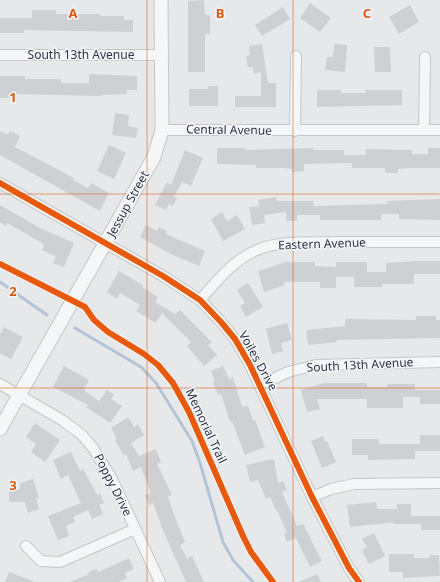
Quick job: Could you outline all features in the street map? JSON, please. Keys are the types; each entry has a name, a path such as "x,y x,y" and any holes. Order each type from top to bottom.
{"street":[{"name":"Jessup Street","path":"0,429 154,157 162,130 161,0"},
{"name":"South 13th Avenue","path":"0,55 161,55"},
{"path":"295,131 296,56"},
{"path":"424,130 425,57"},
{"name":"Central Avenue","path":"162,130 440,130"},
{"name":"Voiles Drive","path":"0,183 164,276 200,300 235,339 260,385 312,497 349,568 358,582"},
{"name":"Eastern Avenue","path":"200,300 236,262 258,250 270,246 291,243 440,242"},
{"name":"South 13th Avenue","path":"260,385 288,372 316,365 440,362"},
{"name":"Poppy Drive","path":"0,384 62,420 82,435 93,448 112,479 160,582"},
{"path":"312,497 331,489 354,484 440,483"},
{"path":"26,546 41,560 60,562 135,529"}],"building":[{"path":"204,0 205,15 210,15 210,34 205,34 205,72 188,72 188,1"},
{"path":"310,3 331,18 320,32 300,18"},
{"path":"410,5 419,22 399,34 389,17"},
{"path":"283,7 290,19 262,36 255,25"},
{"path":"32,10 56,10 56,14 100,14 100,16 124,16 124,20 133,20 133,32 24,30 24,33 0,33 0,18 32,18"},
{"path":"262,44 268,83 276,83 276,107 235,107 235,96 261,96 261,72 254,74 253,67 248,67 246,56 250,55 249,46"},
{"path":"334,44 347,45 345,72 325,70 327,57 333,57"},
{"path":"374,47 390,47 391,72 375,72"},
{"path":"89,74 137,76 137,90 127,90 127,94 102,96 16,94 16,98 0,98 0,76 25,76 25,79 61,79 61,83 89,83"},
{"path":"208,86 218,86 218,106 189,106 189,89 208,89"},
{"path":"317,90 341,90 341,93 366,93 366,90 402,90 402,105 317,107"},
{"path":"115,113 129,115 128,126 138,128 136,138 112,135"},
{"path":"0,131 8,135 10,131 20,136 15,147 74,178 73,180 88,188 91,183 109,193 100,211 0,155"},
{"path":"109,145 126,153 114,179 97,171"},
{"path":"217,148 246,148 246,150 313,148 313,150 344,150 344,155 366,155 366,149 412,150 412,154 428,154 428,148 440,148 440,168 398,169 398,173 385,173 385,168 352,168 352,163 304,164 304,171 292,172 292,169 285,168 256,168 256,165 217,164"},
{"path":"185,150 203,158 191,186 182,182 174,197 177,198 173,206 169,204 166,210 155,205 167,182 171,185"},
{"path":"276,197 277,201 313,201 314,206 387,204 387,201 440,199 440,220 399,219 399,214 381,214 381,220 320,220 320,215 297,215 297,221 286,221 286,212 264,215 265,223 252,225 249,207 259,206 258,200"},
{"path":"0,205 40,228 74,243 64,267 53,263 56,256 42,250 44,244 7,223 5,226 0,222"},
{"path":"222,212 227,221 237,215 245,229 223,241 211,219"},
{"path":"146,225 157,231 159,227 167,231 166,234 205,251 199,266 171,254 140,237"},
{"path":"440,261 440,274 414,274 414,284 382,284 382,287 354,287 354,277 336,277 336,288 320,288 320,282 284,282 285,285 264,292 258,271 286,262 315,262 315,266 336,267 336,262 367,262 367,272 386,272 386,263"},
{"path":"119,271 143,285 142,287 158,297 155,302 175,314 180,310 212,342 208,345 217,355 204,366 187,346 191,342 162,313 156,323 136,311 140,305 120,293 117,299 107,292"},
{"path":"248,283 263,307 246,317 240,306 245,303 237,290"},
{"path":"416,316 436,316 436,320 440,320 440,338 336,340 337,342 308,345 306,330 345,326 345,319 416,320"},
{"path":"287,323 292,340 281,343 283,351 272,354 266,329"},
{"path":"4,327 23,337 11,359 0,353 0,334"},
{"path":"64,366 89,380 84,390 99,401 107,390 114,395 111,399 122,406 110,423 86,407 88,405 53,387"},
{"path":"223,366 229,379 233,377 242,407 248,406 265,447 245,455 232,421 230,422 221,394 218,395 213,382 215,381 211,371"},
{"path":"324,383 367,383 367,387 387,387 387,384 415,384 415,390 440,390 440,404 420,404 420,397 403,397 403,408 367,408 367,399 317,399 320,409 307,412 301,390"},
{"path":"128,417 134,427 138,424 144,435 131,443 139,456 156,449 161,462 157,464 172,495 168,496 185,542 180,545 187,559 192,556 204,582 186,582 160,524 153,503 149,505 145,495 151,493 141,467 133,471 126,454 124,456 115,440 117,439 111,428"},
{"path":"35,423 60,440 45,462 31,452 36,444 26,437"},
{"path":"420,435 440,435 440,451 415,451 415,459 368,460 368,455 352,455 352,439 379,439 379,444 420,444"},
{"path":"323,436 325,442 327,441 336,462 322,468 311,441"},
{"path":"71,452 80,471 83,469 97,495 100,494 104,503 99,505 103,514 92,519 88,510 73,517 75,522 66,526 69,536 58,540 48,516 81,503 68,475 61,479 53,460"},
{"path":"274,459 278,483 283,481 287,490 282,492 297,526 303,524 322,561 310,567 296,538 287,542 284,534 287,533 277,510 276,511 270,497 266,499 258,480 250,482 246,465"},
{"path":"33,479 39,498 36,498 39,509 28,513 25,502 9,502 9,489 20,489 20,483"},
{"path":"376,502 377,509 397,509 397,504 411,504 411,516 440,516 440,530 421,530 421,524 391,524 396,522 350,527 347,505"},
{"path":"374,533 385,556 369,564 362,550 367,547 362,539"},
{"path":"389,554 414,554 414,558 430,558 430,555 439,555 440,576 403,578 403,572 389,572"},
{"path":"129,558 134,569 125,573 127,578 119,582 70,582 89,574 88,572 97,569 98,572"},
{"path":"9,572 33,581 33,582 5,582"},
{"path":"317,574 321,582 299,582"}],"waterway":[{"path":"0,282 47,315"},
{"path":"75,328 141,367 156,383 192,441 223,542 233,560 253,582"}],"cycle path":[{"path":"0,183 163,276 200,300 221,322 235,339 250,365 312,497 349,568 359,582"},
{"name":"Memorial Trail","path":"0,264 85,307 94,320 108,332 144,354 158,365 173,383 189,412 251,552 273,582"}]}
